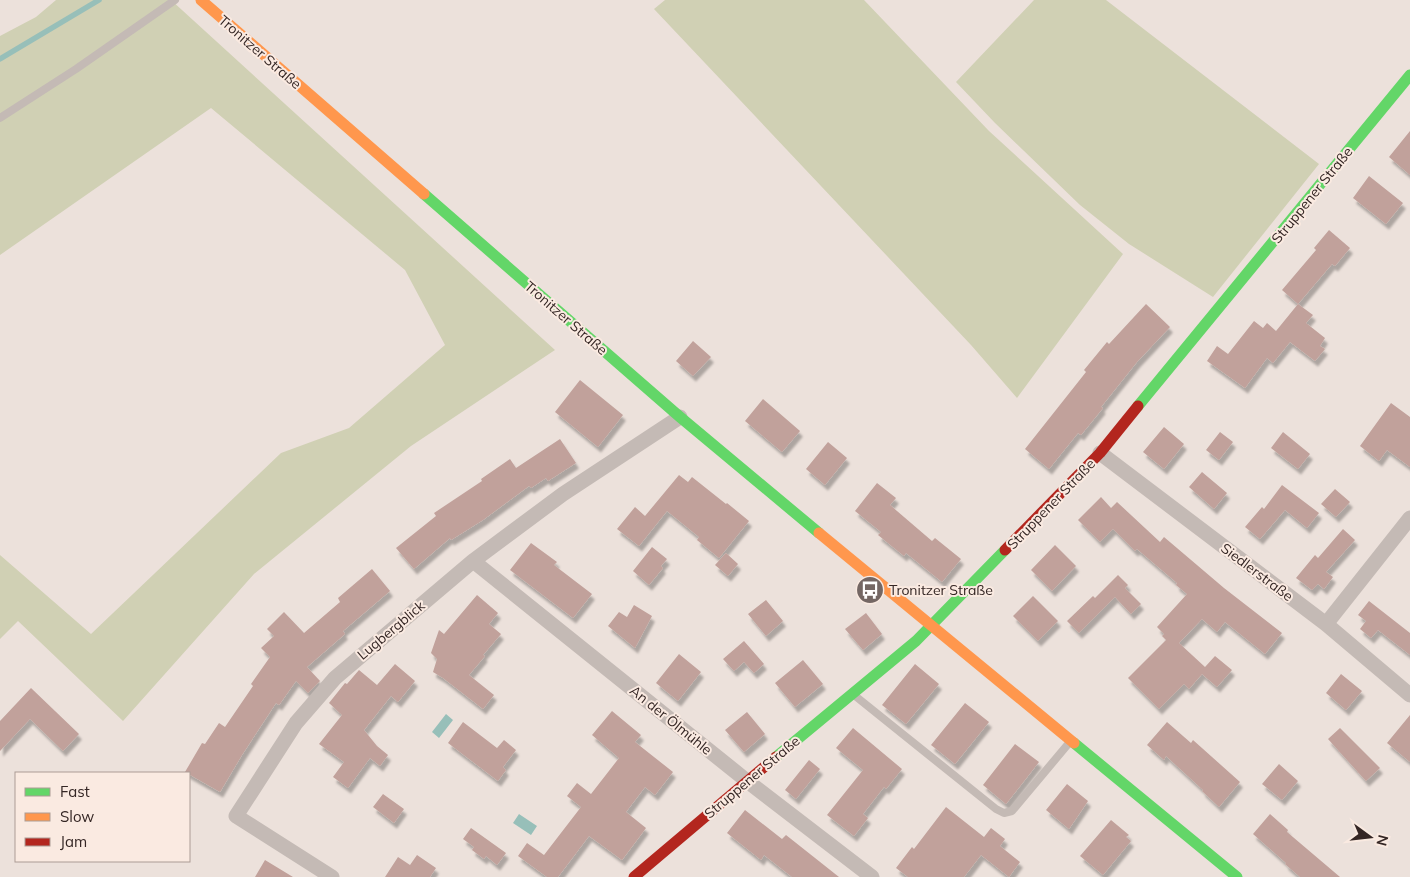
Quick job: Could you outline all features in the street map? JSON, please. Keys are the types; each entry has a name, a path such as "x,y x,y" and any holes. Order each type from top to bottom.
{"street":[{"name":"Tronitzer Straße","path":"201,0 680,418 1236,877"},
{"name":"Struppener Straße","path":"634,877 916,641 1100,454 1197,333 1410,75"},
{"name":"Lugbergblick","path":"332,877 236,816 296,723 334,678 473,561 562,494 680,418"},
{"name":"Siedlerstraße","path":"1100,454 1326,624 1410,694"},
{"path":"1326,624 1410,518"},
{"name":"An der Ölmühle","path":"473,561 747,781 872,877"}],"lane":[{"path":"0,118 76,69 175,0"},
{"path":"852,694 996,810 1004,813 1012,811 1070,740"}],"green space":[{"path":"56,0 171,0 555,350 411,446 254,574 123,721 18,621 0,639 0,555 91,634 281,453 349,428 445,345 405,270 211,108 0,255 0,36 36,17"},
{"path":"665,0 864,0 989,131 1123,254 1017,398 971,345 654,9"},
{"path":"1034,0 1106,0 1319,164 1213,297 1129,244 1080,205 995,123 956,82"}],"water":[{"path":"446,714 453,720 439,738 432,732"},
{"path":"519,814 537,826 531,835 513,823"}],"building":[{"path":"1410,131 1410,175 1389,157"},
{"path":"1369,176 1403,203 1386,224 1353,198"},
{"path":"1329,230 1350,248 1335,266 1332,264 1298,304 1282,290 1316,250 1314,248"},
{"path":"1146,304 1170,327 1137,362 1081,435 1078,433 1049,469 1025,449 1086,372 1084,370 1107,342 1109,344"},
{"path":"1298,304 1313,315 1306,323 1325,338 1320,346 1325,349 1315,361 1290,342 1273,363 1267,358 1245,388 1207,361 1217,346 1228,354 1254,321 1263,328 1267,323 1276,331"},
{"path":"693,341 711,357 693,376 676,361"},
{"path":"580,380 623,415 598,447 555,412"},
{"path":"763,399 800,431 782,452 745,421"},
{"path":"1391,403 1410,417 1410,467 1387,450 1379,461 1360,446"},
{"path":"1164,427 1184,444 1164,469 1143,452"},
{"path":"1220,432 1233,442 1219,460 1206,450"},
{"path":"1283,432 1310,454 1298,469 1271,448"},
{"path":"560,439 576,463 548,481 546,478 531,488 529,486 483,520 451,540 450,538 414,569 396,548 436,516 434,513 482,481 481,479 510,459 516,468"},
{"path":"828,442 847,458 825,485 806,469"},
{"path":"1202,472 1227,493 1214,509 1189,487"},
{"path":"679,475 688,482 692,477 749,521 719,558 697,540 699,537 667,511 639,546 617,529 635,507 645,516"},
{"path":"877,483 896,498 890,505 932,541 935,538 961,559 942,582 906,553 904,556 878,535 881,532 855,511"},
{"path":"1282,485 1319,513 1307,528 1285,510 1260,539 1245,527 1262,507 1264,509"},
{"path":"1335,489 1350,502 1336,517 1321,504"},
{"path":"1101,497 1111,508 1117,502 1160,542 1164,537 1224,588 1282,633 1265,654 1225,622 1217,632 1202,619 1179,643 1205,667 1215,656 1232,670 1217,687 1202,674 1189,689 1184,684 1159,709 1128,678 1166,640 1162,636 1164,634 1157,627 1187,594 1137,549 1135,551 1113,529 1100,542 1078,520"},
{"path":"1343,529 1355,540 1326,572 1333,577 1324,589 1318,584 1312,590 1296,578 1315,555 1318,558"},
{"path":"531,543 557,562 554,565 592,594 573,618 510,570"},
{"path":"1055,545 1076,566 1052,591 1031,570"},
{"path":"652,547 667,559 661,566 663,568 649,585 633,571"},
{"path":"726,553 738,564 728,576 715,565"},
{"path":"372,569 390,591 343,631 345,634 307,667 320,681 308,693 296,681 279,705 276,703 220,792 190,775 190,772 185,772 202,743 205,744 219,723 225,727 270,657 261,648 274,636 267,629 284,612 304,633 340,602 338,598"},
{"path":"1118,575 1128,585 1125,588 1141,604 1131,614 1115,597 1079,633 1067,621 1093,596 1095,598"},
{"path":"477,595 498,613 489,624 501,634 469,675 494,695 483,709 433,672 437,659 431,653 439,630 444,634"},
{"path":"1033,596 1058,621 1038,641 1013,616"},
{"path":"766,600 783,621 766,636 748,614"},
{"path":"1369,601 1410,633 1410,655 1378,630 1371,638 1360,629 1366,621 1358,615"},
{"path":"634,605 652,616 635,648 608,626 619,612 627,617"},
{"path":"866,613 882,634 863,650 845,629"},
{"path":"744,641 764,664 754,673 744,662 734,671 723,659"},
{"path":"679,654 701,672 678,701 656,683"},
{"path":"803,660 823,684 795,707 775,683"},
{"path":"395,664 415,681 398,702 391,696 364,730 377,746 388,755 380,766 370,758 348,788 333,777 344,762 319,744 342,715 329,703 345,683 347,684 359,670 377,685"},
{"path":"915,664 939,684 906,724 882,705"},
{"path":"1341,674 1362,691 1346,710 1326,693"},
{"path":"31,688 79,734 63,751 30,719 0,751 0,721"},
{"path":"965,703 989,722 955,764 931,745"},
{"path":"612,711 641,735 635,742 673,772 655,795 645,787 626,812 646,828 622,860 589,836 558,877 547,877 518,856 527,843 544,855 581,807 567,796 577,783 591,794 619,758 592,735"},
{"path":"747,712 765,734 744,752 725,730"},
{"path":"1410,715 1410,762 1387,743"},
{"path":"463,722 497,748 504,740 516,750 503,767 506,770 498,781 448,743"},
{"path":"1167,722 1191,743 1193,740 1240,782 1219,807 1166,756 1164,760 1147,745"},
{"path":"853,728 902,769 886,789 884,787 863,814 868,818 854,836 827,815 863,770 836,748"},
{"path":"1340,728 1380,768 1366,781 1328,739"},
{"path":"1015,744 1039,762 1006,804 983,785"},
{"path":"809,760 820,769 796,799 785,790"},
{"path":"1279,764 1298,781 1282,800 1262,784"},
{"path":"1067,784 1088,801 1069,829 1046,810"},
{"path":"383,794 404,809 394,823 373,807"},
{"path":"946,807 984,837 991,828 1005,839 1000,846 1020,862 1009,877 981,855 964,877 908,877 896,868 912,847 914,849"},
{"path":"745,810 782,839 786,835 839,877 792,877 764,855 761,860 727,833"},
{"path":"1270,814 1288,830 1287,832 1340,877 1300,877 1285,864 1253,834"},
{"path":"1111,820 1129,835 1126,837 1131,841 1103,875 1080,856"},
{"path":"471,828 506,853 497,865 486,856 484,859 472,850 474,847 463,839"},
{"path":"417,855 436,868 430,877 385,877 398,857 410,865"},
{"path":"265,860 293,877 255,877"}],"waterway":[{"path":"0,59 99,0"}],"traffic: fast":[{"path":"1138,406 1410,75"},
{"path":"424,194 680,417 819,533"},
{"path":"776,757 916,641 1005,550"},
{"path":"1074,743 1237,877"}],"traffic: slow":[{"path":"201,0 424,194"},
{"path":"819,533 1074,743"}],"traffic: jam":[{"path":"1005,550 1100,453 1138,406"},
{"path":"634,877 776,757"}],"place":[{"name":"Tronitzer Straße","path":"870,590"}]}
